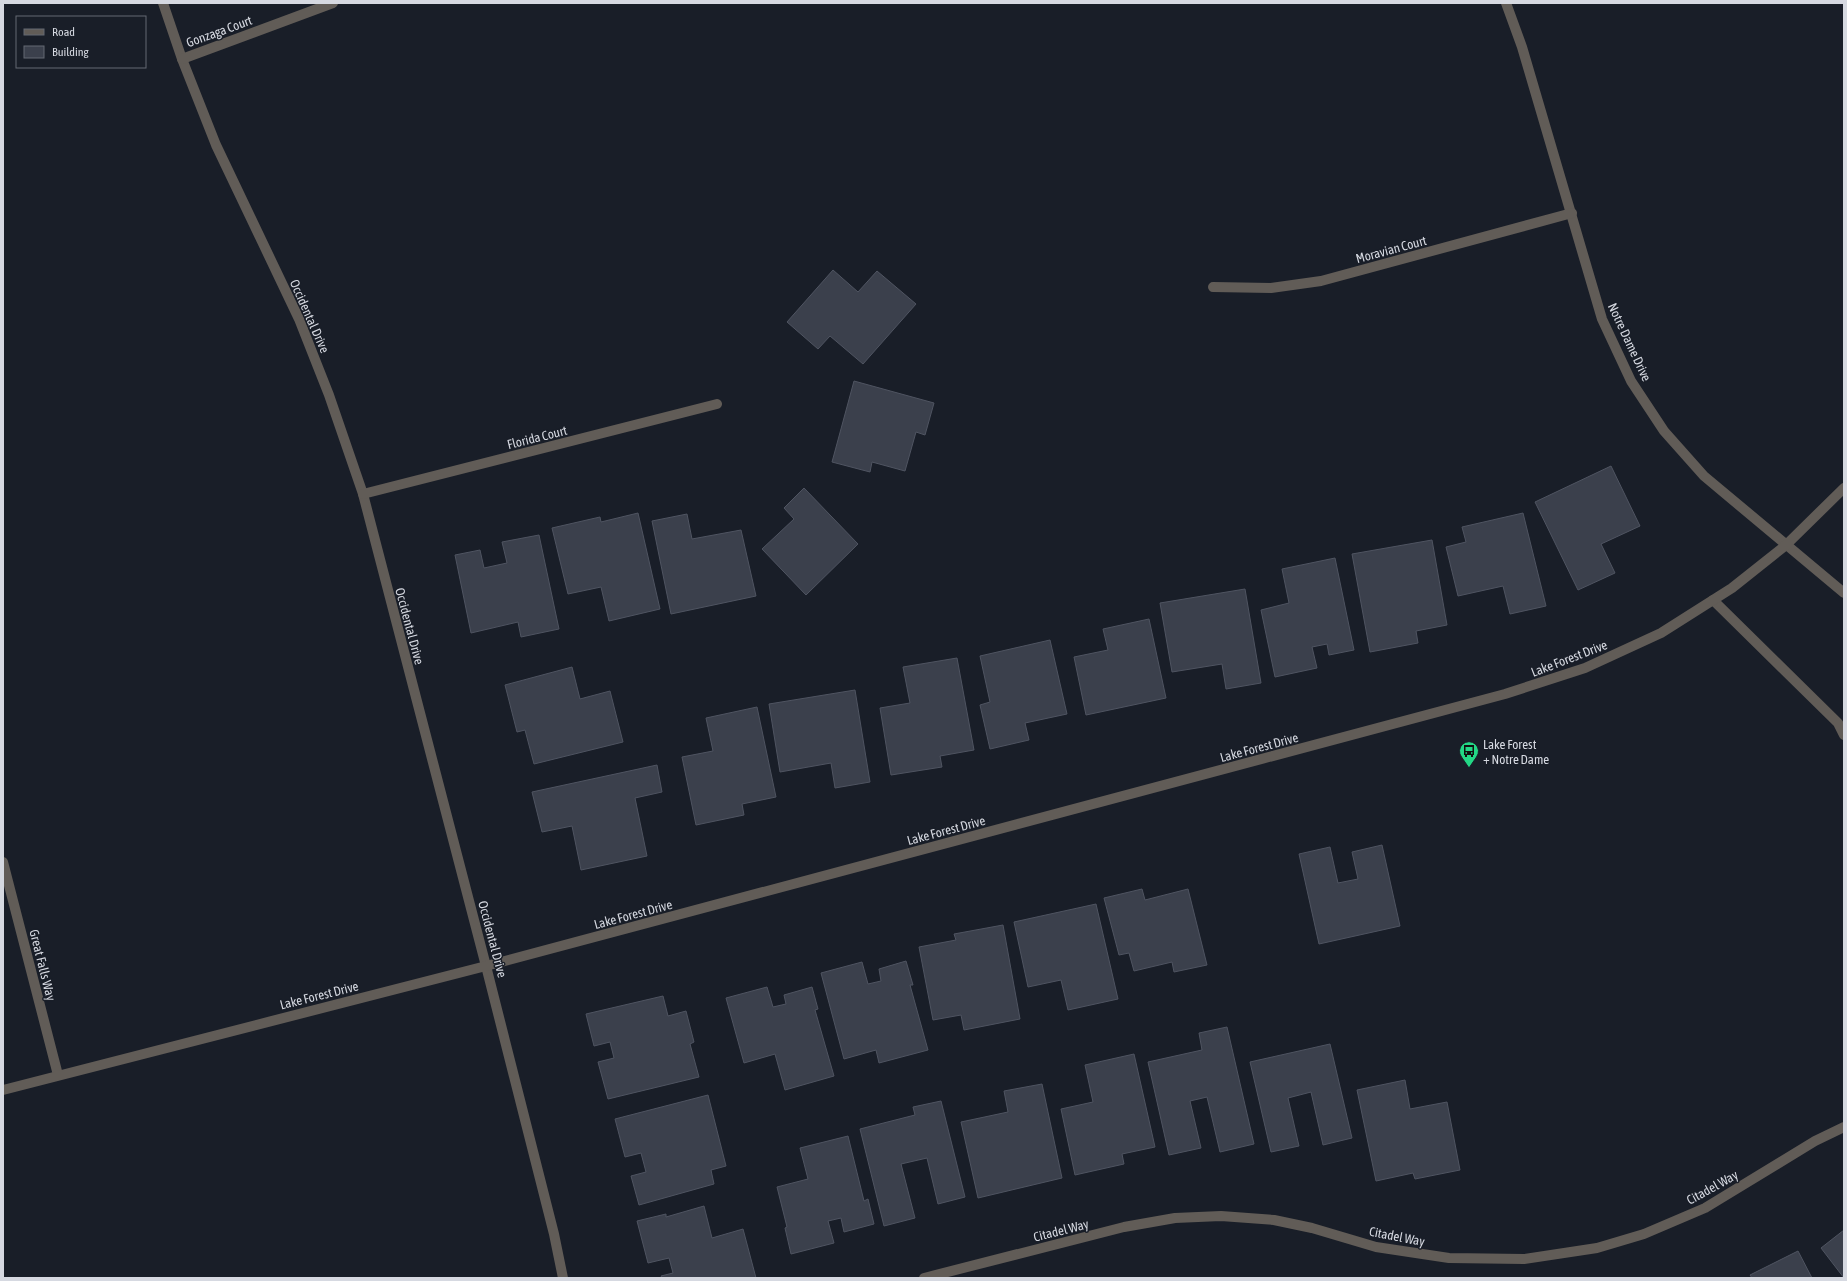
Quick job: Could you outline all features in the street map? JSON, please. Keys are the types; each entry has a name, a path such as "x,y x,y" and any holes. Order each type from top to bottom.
{"street":[{"name":"Occidental Drive","path":"163,3 182,59 216,145 299,319 329,395 362,494 486,966 550,1219 563,1278"},
{"name":"Gonzaga Court","path":"182,59 333,3"},
{"name":"Notre Dame Drive","path":"1506,3 1522,48 1572,213 1602,319 1631,381 1664,431 1704,476 1844,592"},
{"name":"Moravian Court","path":"1213,288 1271,288 1321,281 1572,213"},
{"name":"Florida Court","path":"362,494 717,404"},
{"name":"Lake Forest Drive","path":"3,1090 486,966 1505,694 1585,668 1661,633 1732,588 1786,545 1844,488"},
{"path":"1713,600 1838,723 1844,734"},
{"name":"Great Falls Way","path":"3,862 58,1075"},
{"name":"Citadel Way","path":"924,1278 1124,1227 1175,1218 1190,1217 1221,1216 1274,1220 1312,1228 1376,1247 1449,1258 1524,1259 1597,1248 1644,1234 1705,1208 1815,1141 1844,1127"}],"building":[{"path":"833,270 858,292 877,271 916,304 863,364 830,336 818,349 787,322"},
{"path":"854,381 934,403 925,435 916,432 905,471 872,462 870,472 832,462"},
{"path":"1611,466 1640,526 1601,544 1615,573 1578,590 1535,502"},
{"path":"804,488 858,544 806,595 762,549 794,519 784,508"},
{"path":"638,513 660,609 609,621 601,587 568,594 552,528 600,517 601,522"},
{"path":"1523,513 1546,606 1510,614 1503,586 1458,596 1446,547 1466,542 1462,527"},
{"path":"687,514 692,539 741,530 756,596 671,614 652,521"},
{"path":"539,535 559,629 521,637 518,622 471,633 455,555 480,550 484,568 507,563 502,542"},
{"path":"1432,540 1447,625 1416,631 1418,643 1370,652 1352,554"},
{"path":"1335,558 1354,650 1329,655 1327,644 1312,647 1317,668 1275,677 1261,610 1289,603 1282,569"},
{"path":"1245,589 1261,683 1226,689 1222,664 1172,672 1160,603"},
{"path":"1149,619 1166,698 1086,715 1074,657 1108,650 1103,629"},
{"path":"1050,640 1067,714 1025,723 1029,740 990,749 980,705 990,702 980,656"},
{"path":"957,658 974,750 940,756 942,767 891,775 880,708 910,703 903,667"},
{"path":"572,667 580,699 610,691 623,742 534,764 525,730 517,732 505,685"},
{"path":"855,690 870,782 835,788 831,763 780,772 769,704"},
{"path":"757,707 776,797 742,804 744,815 696,825 682,757 713,751 706,718"},
{"path":"657,765 662,792 635,798 647,856 581,870 572,826 542,832 532,792"},
{"path":"1382,845 1400,926 1319,944 1299,854 1330,847 1338,883 1358,879 1352,852"},
{"path":"1142,889 1145,900 1188,889 1207,965 1174,972 1172,962 1134,971 1129,953 1119,955 1104,898"},
{"path":"1096,904 1118,999 1068,1010 1061,980 1028,987 1014,922"},
{"path":"1003,925 1020,1019 964,1030 961,1015 933,1020 919,947 956,940 954,934"},
{"path":"906,961 913,985 910,985 928,1050 879,1063 876,1050 844,1059 821,973 862,962 868,984 881,981 879,969"},
{"path":"767,987 773,1007 786,1004 784,995 812,987 818,1009 815,1010 834,1076 785,1090 775,1054 744,1063 726,998"},
{"path":"663,996 668,1016 686,1011 694,1042 690,1044 699,1077 608,1099 598,1062 614,1058 610,1042 594,1046 586,1014"},
{"path":"1227,1027 1254,1144 1220,1152 1207,1097 1190,1101 1201,1148 1169,1155 1148,1062 1202,1050 1199,1033"},
{"path":"1330,1044 1352,1138 1323,1145 1311,1092 1288,1098 1299,1146 1271,1152 1250,1062"},
{"path":"1134,1054 1155,1147 1122,1154 1124,1164 1075,1175 1061,1109 1093,1102 1085,1065"},
{"path":"1405,1080 1410,1109 1447,1102 1460,1170 1415,1179 1413,1173 1376,1181 1357,1090"},
{"path":"1042,1084 1062,1178 978,1198 961,1122 1008,1112 1004,1091"},
{"path":"708,1095 726,1166 711,1170 714,1184 639,1205 631,1176 646,1172 641,1153 625,1157 615,1119"},
{"path":"941,1101 965,1197 938,1204 927,1158 901,1164 915,1218 884,1226 860,1129 915,1115 913,1107"},
{"path":"848,1136 864,1201 868,1199 874,1224 844,1232 841,1218 828,1221 834,1243 791,1254 785,1228 787,1227 777,1187 808,1179 800,1148"},
{"path":"704,1206 712,1238 743,1229 756,1278 662,1278 661,1276 673,1273 669,1258 648,1263 637,1221 666,1214 666,1217"},
{"path":"1844,1230 1844,1278 1821,1248"},
{"path":"1798,1251 1812,1278 1752,1278 1750,1275"}],"place":[{"name":"Lake Forest + Notre Dame","path":"1469,768"}]}
